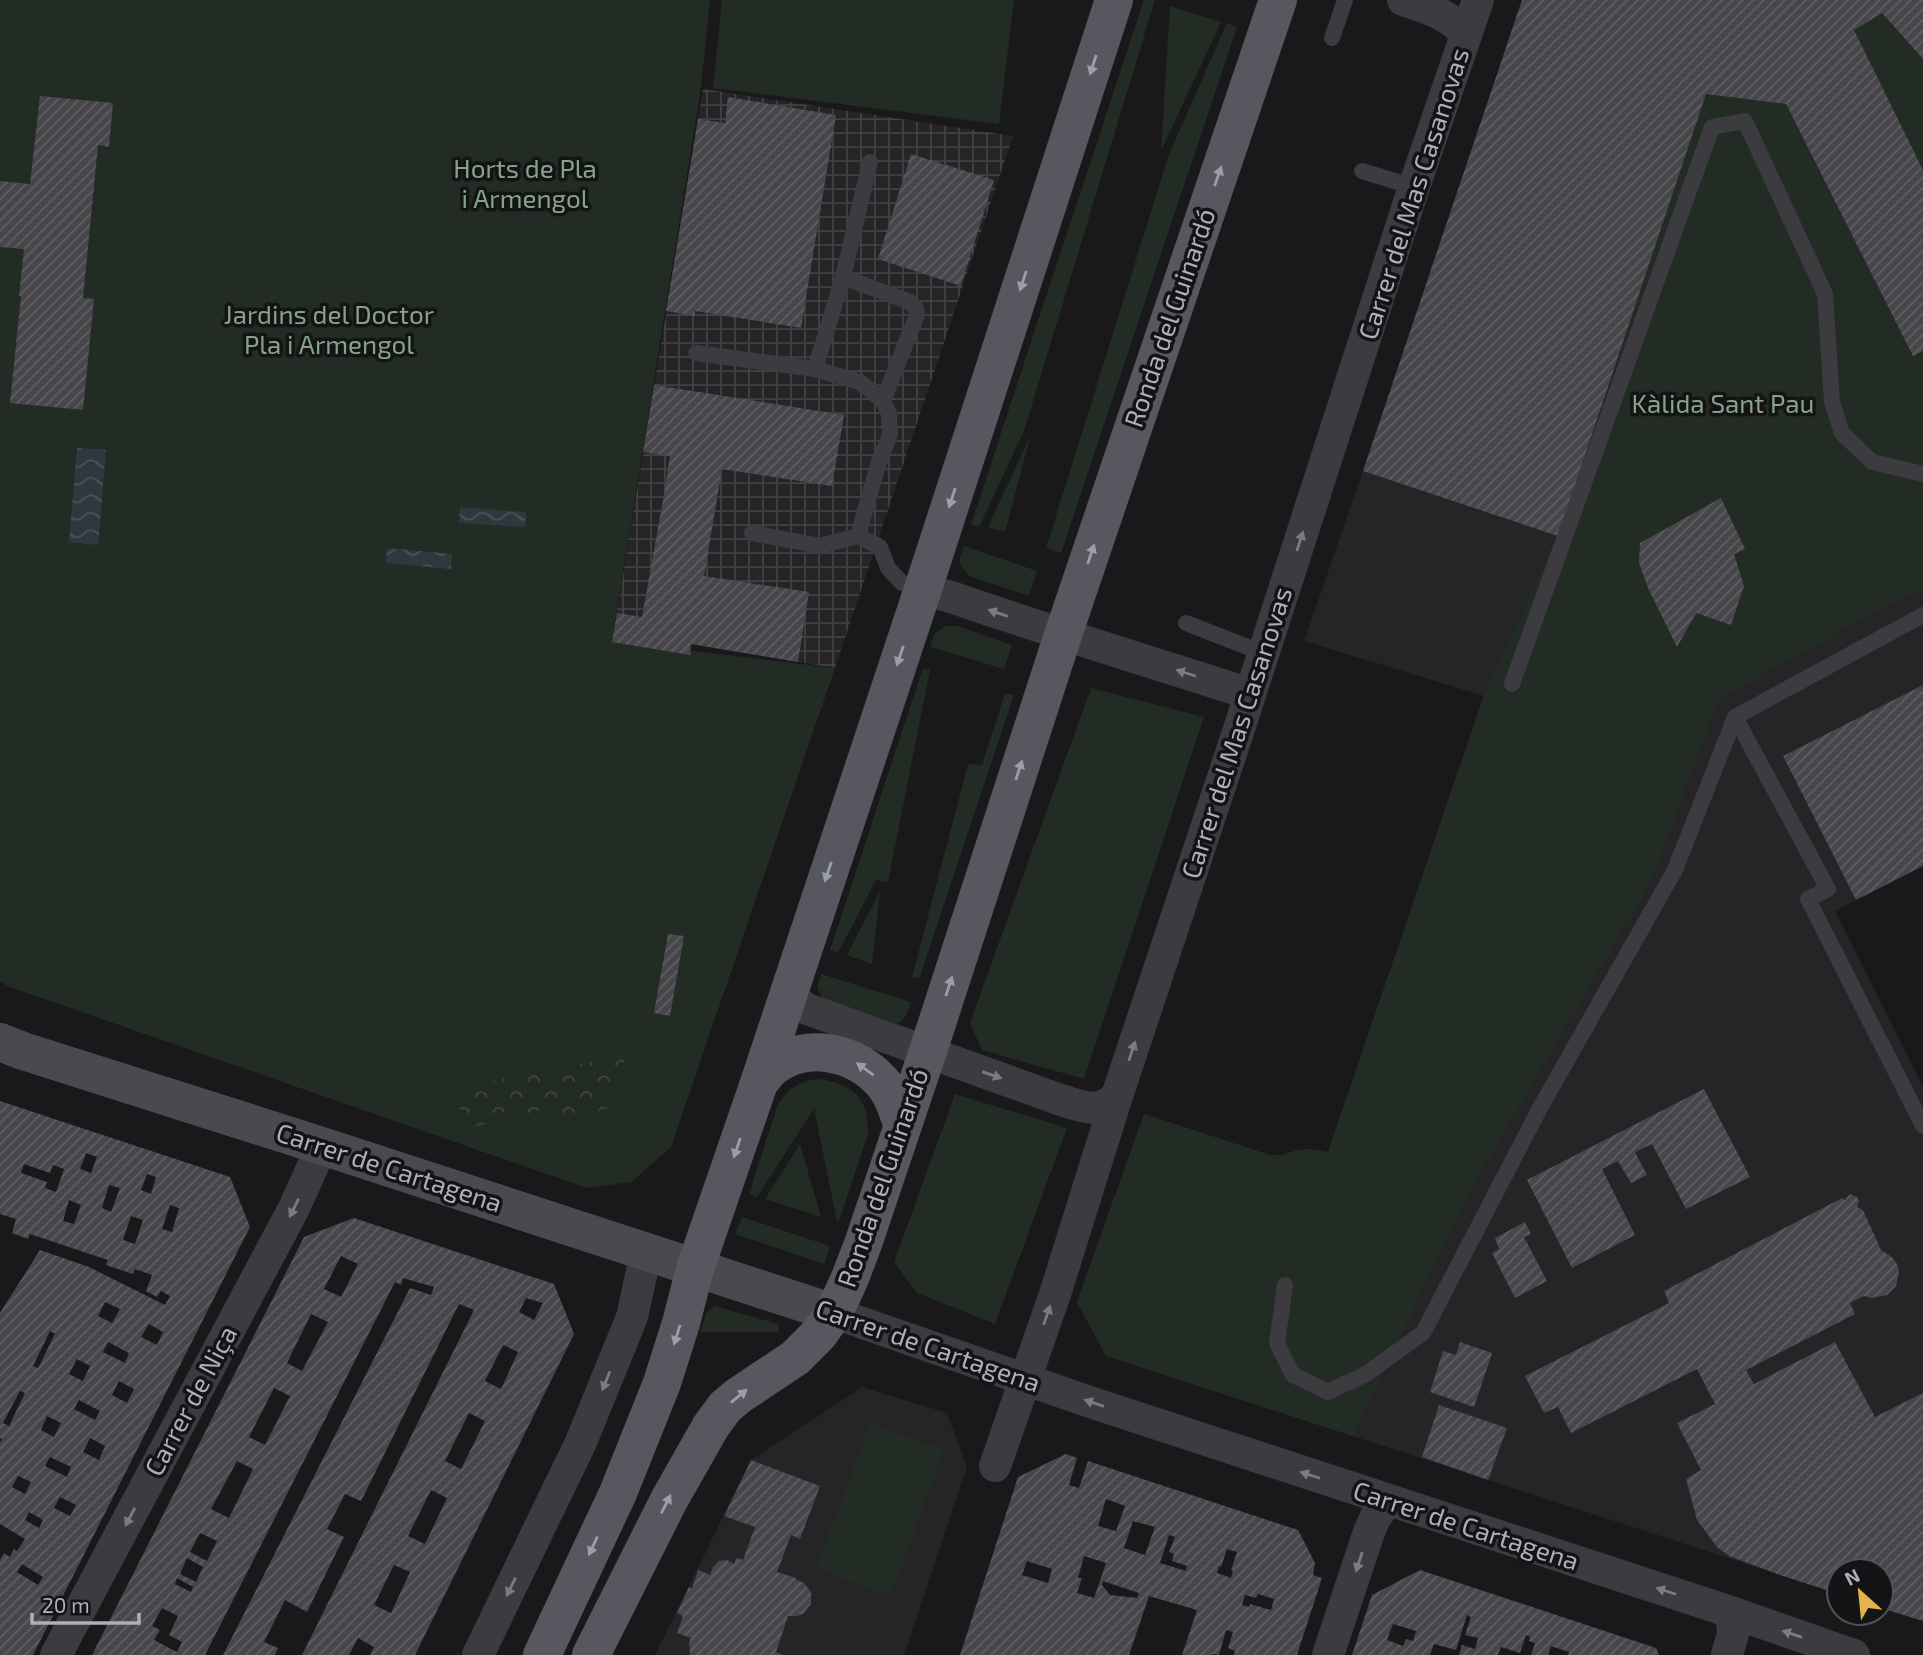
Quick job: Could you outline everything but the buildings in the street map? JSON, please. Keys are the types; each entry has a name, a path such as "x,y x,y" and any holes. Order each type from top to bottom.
{"main road":[{"path":"542,1655 618,1493 657,1395 681,1323 695,1269 922,592 1114,0"},
{"name":"Ronda del Guinardó","path":"592,1655 668,1500 710,1426 738,1396 795,1359 819,1335 834,1313 863,1244 1063,635 1278,0"},
{"path":"759,1083 773,1067 790,1057 812,1051 837,1054 861,1064 881,1082 894,1101 902,1124"}],"street":[{"path":"1403,0 1449,19 1460,26 1466,36"},
{"name":"Carrer del Mas Casanovas","path":"995,1466 1055,1294 1117,1096 1414,187 1478,0"},
{"path":"922,592 951,597 1241,691 1248,699"},
{"path":"790,986 797,1002 807,1009 1084,1107 1097,1108 1109,1104 1117,1096"},
{"name":"Carrer de Cartagena","path":"0,1042 834,1313 1387,1501 1731,1612 1854,1655"},
{"name":"Carrer de Niça","path":"56,1655 288,1220 322,1146"},
{"path":"478,1655 586,1430 632,1317 646,1253"},
{"path":"1328,1655 1369,1532 1387,1501"},
{"path":"1727,1655 1733,1634 1731,1612"}],"lane":[{"path":"1332,38 1345,0"},
{"path":"1512,684 1712,127 1745,121 1825,294 1832,402 1842,433 1872,462 1923,474"},
{"path":"815,369 843,277 870,162"},
{"path":"1362,172 1414,187"},
{"path":"843,277 910,302 916,308 918,315 883,401"},
{"path":"696,353 815,369 860,382 883,401 889,414 890,434 878,465 858,536"},
{"path":"752,533 820,546 858,536 880,548 888,568 902,583 922,592"},
{"path":"1285,1285 1277,1343 1293,1375 1328,1392 1366,1374 1423,1333 1529,1128 1675,870 1735,717 1923,615"},
{"path":"1186,623 1263,653"},
{"path":"1735,717 1828,889 1808,899 1923,1126"}],"shaded area":[{"path":"1522,0 1923,0 1923,685 1783,756 1856,900 1835,911 1923,1087 1923,1621 1895,1612 1895,1557 1825,1557 1825,1589 1106,1356 1077,1302 1144,1114 1270,1155 1282,1156 1310,1149 1328,1152 1484,696 1304,641"},
{"path":"703,89 1013,136 835,668 692,644 690,655 612,642"},
{"path":"862,1387 947,1413 967,1467 904,1655 655,1655 751,1460"}],"green space":[{"name":"Jardins del Doctor Pla i Armengol","path":"0,0 710,0 701,88 612,641 835,668 671,1147 631,1182 587,1188 0,982"},
{"path":"722,0 1014,0 999,124 713,88"},
{"path":"1144,0 1155,0 1024,431 979,527 971,524"},
{"path":"1170,6 1221,22 1161,151"},
{"path":"1882,13 1923,59 1923,170 1854,30"},
{"path":"1227,23 1237,27 1061,553 1046,548 1169,154"},
{"name":"Kàlida Sant Pau","path":"1706,94 1786,104 1913,356 1923,351 1923,590 1897,600 1718,700 1653,878 1471,1189 1353,1436 1106,1356 1077,1302 1144,1114 1270,1155 1306,1149 1328,1152 1484,695 1558,536"},
{"path":"1031,434 1005,532 988,527"},
{"path":"964,546 1037,571 1029,596 969,576 960,565"},
{"path":"945,626 957,626 1012,645 1004,669 930,647 935,633"},
{"path":"923,668 930,670 888,882 876,880 838,953 830,950"},
{"path":"1091,688 1204,717 1084,1079 982,1050 970,1023"},
{"path":"1005,693 1014,695 919,979 912,977 968,764 982,765"},
{"path":"880,891 872,964 847,955"},
{"path":"821,974 911,1002 908,1012 896,1024 822,998 817,987"},
{"path":"623,1056 627,1079 607,1084 613,1107 565,1120 560,1105 466,1129 453,1088"},
{"path":"819,1079 841,1085 857,1095 866,1111 868,1122 868,1134 839,1221 814,1109 757,1197 749,1194 777,1107 789,1091 799,1084"},
{"path":"955,1094 1067,1128 995,1324 917,1293 894,1262"},
{"path":"800,1144 821,1217 765,1199"},
{"path":"742,1217 830,1246 824,1264 735,1234"},
{"path":"715,1306 775,1323 779,1325 779,1332 700,1332 707,1312"},
{"path":"870,1423 944,1450 891,1596 816,1569"}],"water":[{"path":"77,448 106,450 98,545 69,542"},
{"path":"460,507 526,512 525,527 459,523"},
{"path":"387,548 452,554 451,569 386,563"}],"park label":[{"name":"Horts de Pla i Armengol","path":"525,184"}]}
